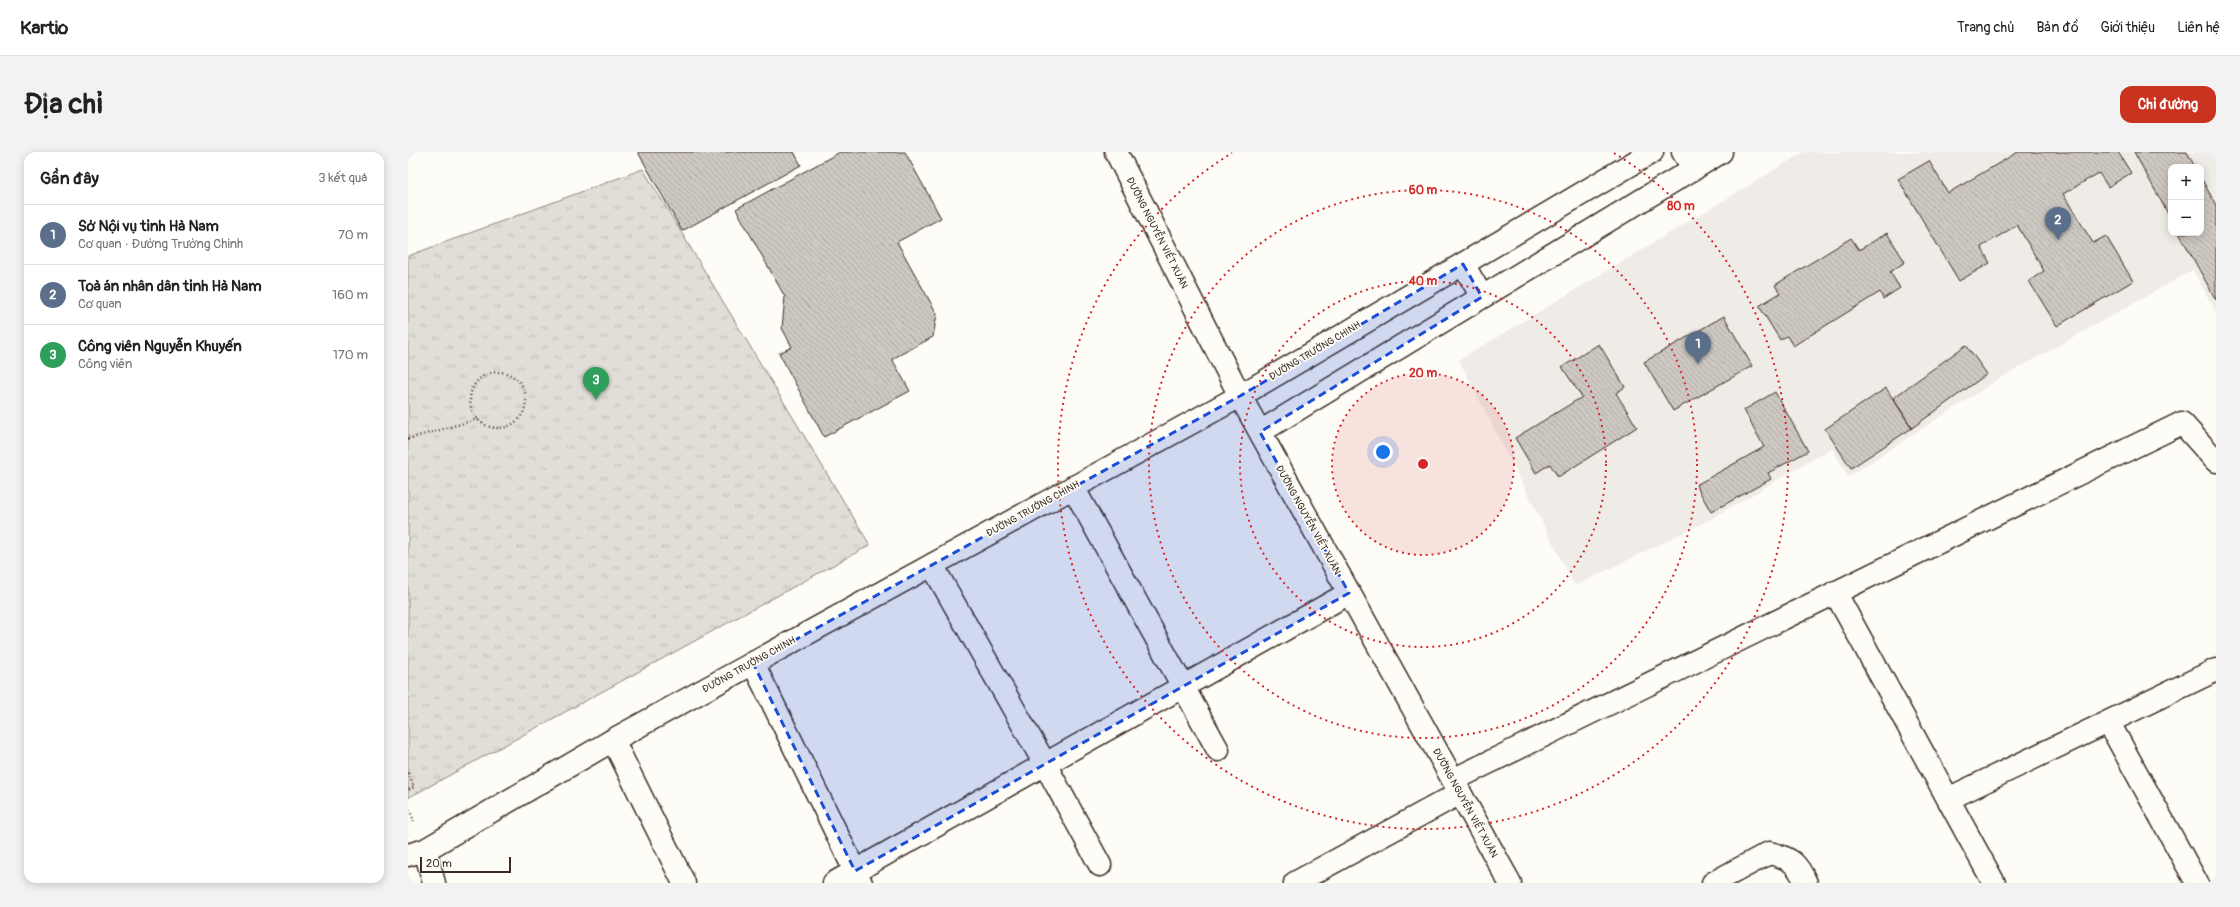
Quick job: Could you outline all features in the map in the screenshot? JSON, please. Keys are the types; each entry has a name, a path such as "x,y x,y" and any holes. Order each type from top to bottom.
{"street":[{"name":"ĐƯỜNG NGUYỄN VIẾT XUÂN","path":"1116,152 1240,396 1510,883"},
{"name":"ĐƯỜNG TRƯỜNG CHINH","path":"416,852 614,740 1240,396 1652,152"},
{"path":"1260,432 1482,297 1688,160 1721,152"},
{"path":"1463,264 1482,297"},
{"path":"1295,883 1456,787 1835,592 2182,423 2216,461"},
{"path":"1073,487 1218,750"},
{"path":"932,565 1045,764 1100,865"},
{"path":"1835,592 1994,883"},
{"path":"834,883 858,877 1045,764 1349,593"},
{"path":"753,664 858,877"},
{"path":"1948,799 2109,723 2216,670"},
{"path":"2109,723 2197,883"},
{"path":"614,740 684,883"},
{"path":"416,852 434,883"},
{"path":"1713,883 1769,853 1785,857 1799,867 1806,883"}],"path":[{"path":"500,371 517,379 523,386 526,403 524,412 518,419 502,427 494,427 485,424 478,419 470,402 471,392 475,384 482,377 500,371"},
{"path":"408,439 478,419"},
{"path":"408,773 414,787 408,790"}],"highlighted area":[{"path":"1463,264 1482,297 1260,432 1349,593 855,871 753,663 1240,396"}],"shaded area":[{"path":"1804,152 2216,152 2216,312 2193,270 1997,380 1848,477 1832,448 1709,520 1575,586 1459,360"}],"green space":[{"path":"643,169 870,545 408,798 408,256"}],"building":[{"path":"638,152 794,152 801,165 682,231"},
{"path":"840,152 905,152 941,218 897,242 937,314 933,337 892,359 910,391 824,437 779,353 792,347 782,328 785,297 736,209"},
{"path":"2018,152 2118,152 2131,173 2108,187 2099,173 2063,194 2093,243 2106,236 2133,281 2057,326 2029,281 2044,271 2017,225 1981,247 1990,263 1959,281 1898,179 1929,161 1948,193"},
{"path":"2134,152 2187,152 2193,164 2168,164 2168,214"},
{"path":"2204,183 2216,205 2216,300 2181,236 2204,236"},
{"path":"1887,233 1905,262 1890,272 1900,288 1883,299 1880,292 1793,346 1787,336 1780,340 1759,306 1780,293 1775,285 1851,238 1859,250"},
{"path":"1724,316 1752,366 1673,411 1644,362"},
{"path":"1599,344 1625,387 1616,393 1637,427 1558,477 1550,464 1536,473 1515,438 1582,397 1562,367"},
{"path":"1966,345 1987,374 1912,428 1893,398"},
{"path":"1886,388 1912,428 1851,468 1825,429"},
{"path":"1775,392 1808,451 1768,473 1771,479 1711,512 1696,485 1764,447 1744,410"}],"place":[{"name":"Toà án nhân dân tỉnh Hà Nam","path":"2058,240"},
{"name":"Sở Nội vụ tỉnh Hà Nam","path":"1698,364"},
{"name":"Công viên Nguyễn Khuyến","path":"596,400"}]}
